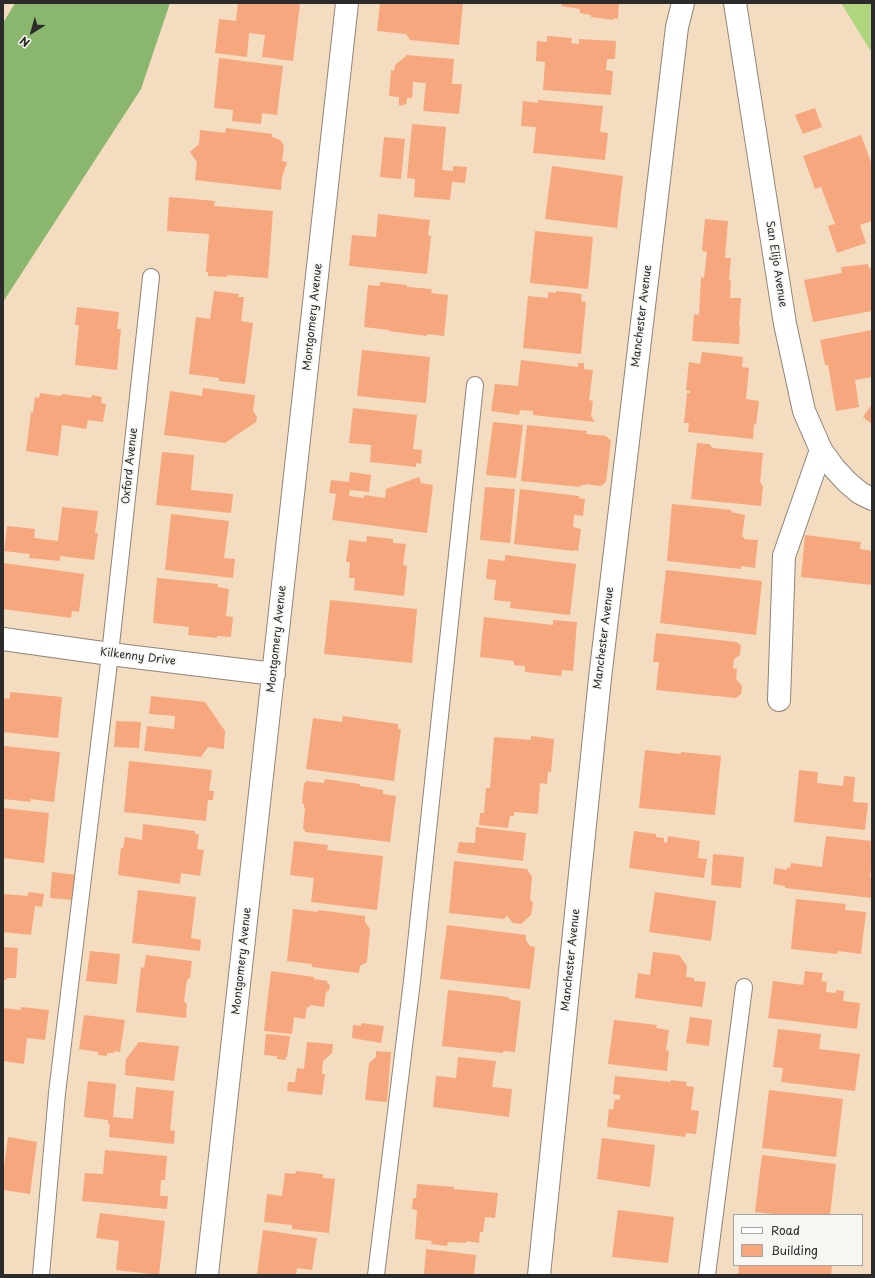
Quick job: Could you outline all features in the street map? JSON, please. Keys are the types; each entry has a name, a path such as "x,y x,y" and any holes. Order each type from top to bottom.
{"street":[{"name":"Montgomery Avenue","path":"207,1275 347,3"},
{"name":"Manchester Avenue","path":"539,1275 600,678 677,27 683,3"},
{"name":"San Elijo Avenue","path":"735,3 785,324 804,411 821,450 834,468 860,493 872,499"},
{"path":"779,700 784,556 821,450"},
{"name":"Kilkenny Drive","path":"3,639 274,674"}],"lane":[{"name":"Oxford Avenue","path":"41,1275 57,1093 110,654 151,278"},
{"path":"376,1275 413,973 475,385"},
{"path":"707,1275 744,988"}],"green space":[{"path":"15,3 170,3 141,89 3,302 3,23"},
{"path":"841,3 872,3 872,53"}],"building":[{"path":"238,3 300,4 293,61 262,57 265,35 249,33 247,57 215,53 219,19 236,21"},
{"path":"380,3 463,3 459,45 410,40 406,34 377,31"},
{"path":"562,3 619,3 618,19 614,18 613,20 591,17 591,15 580,13 580,9 561,6"},
{"path":"547,36 572,38 571,43 579,44 579,39 616,41 615,59 607,59 606,70 613,71 611,95 543,90 545,62 536,61 537,41 547,42"},
{"path":"406,55 454,59 452,84 462,84 459,114 423,111 426,83 413,82 412,98 407,98 406,105 399,105 399,97 389,96 391,70 394,71 395,65"},
{"path":"219,58 283,66 277,115 262,113 261,124 232,121 233,110 214,108"},
{"path":"538,100 603,106 600,132 608,133 605,160 533,153 536,127 521,126 523,101 538,103"},
{"path":"815,108 822,127 803,134 795,115"},
{"path":"412,124 446,127 442,170 453,171 453,166 467,167 465,183 452,182 450,200 414,197 415,179 407,178"},
{"path":"226,128 272,134 272,137 282,142 284,146 282,161 287,162 282,177 281,190 195,180 197,162 190,152 199,144 200,130 225,133"},
{"path":"861,135 872,165 872,221 860,225 866,243 837,253 828,226 835,224 821,187 815,189 803,156"},
{"path":"384,137 405,139 401,179 380,177"},
{"path":"552,166 623,176 617,228 545,219"},
{"path":"169,197 215,201 214,206 273,211 268,278 227,275 227,277 208,276 208,272 206,272 209,234 167,231"},
{"path":"378,214 430,220 428,235 431,236 427,274 349,266 352,235 376,237"},
{"path":"705,219 728,221 725,258 731,258 729,280 731,281 730,298 741,298 739,344 692,341 694,314 699,315 701,277 704,278 707,252 702,251"},
{"path":"535,231 593,237 588,289 530,283"},
{"path":"868,264 869,268 872,268 872,311 813,322 804,280 842,273 841,267"},
{"path":"380,282 407,285 407,287 432,289 431,293 448,295 444,336 427,334 427,336 364,327 368,285 380,286"},
{"path":"214,291 239,294 238,297 244,297 241,321 253,323 245,384 219,381 219,378 189,374 196,317 210,319"},
{"path":"557,291 582,294 581,301 586,302 581,354 523,348 528,296 548,298 548,292 555,293"},
{"path":"77,307 119,312 117,329 121,329 117,370 75,365 79,325 75,325"},
{"path":"872,330 872,377 855,380 859,407 836,411 828,365 825,365 820,340"},
{"path":"362,350 430,357 426,403 357,396"},
{"path":"702,352 743,357 742,367 749,368 746,399 759,401 756,425 754,424 753,439 688,432 689,423 684,423 687,393 690,393 690,391 686,390 689,362 700,364"},
{"path":"521,360 578,367 578,363 584,363 584,369 593,370 589,400 593,401 591,416 595,422 533,415 533,411 520,410 519,415 491,411 495,384 518,386"},
{"path":"203,388 255,395 253,411 257,417 256,422 225,443 164,435 170,391 202,396"},
{"path":"40,393 91,398 92,395 102,397 101,403 106,404 103,422 88,420 86,429 62,425 58,456 26,451 31,412 33,413 35,397 39,398"},
{"path":"872,404 872,424 863,417"},
{"path":"353,408 417,415 413,449 422,450 421,464 416,463 416,467 370,462 371,445 349,443"},
{"path":"493,422 523,425 516,478 486,475"},
{"path":"527,425 587,431 586,434 606,436 611,441 606,482 601,486 585,484 581,485 580,487 521,481"},
{"path":"697,443 709,444 713,448 763,453 760,482 763,486 761,506 691,499"},
{"path":"162,452 194,455 191,490 233,494 231,513 156,505"},
{"path":"350,472 371,475 369,492 350,490 349,496 364,498 364,495 385,498 386,489 419,477 421,483 433,485 427,533 332,520 336,494 329,493 331,480 349,482"},
{"path":"485,487 515,489 510,543 480,540"},
{"path":"520,489 579,496 579,498 585,499 583,516 574,515 573,527 581,529 578,551 514,544"},
{"path":"672,504 732,510 731,512 745,515 742,537 744,537 744,539 758,540 755,568 741,566 741,569 667,561"},
{"path":"62,507 98,511 95,533 98,533 94,560 60,556 60,561 29,558 30,554 4,551 7,526 35,529 34,538 58,541"},
{"path":"171,514 229,521 224,558 235,559 233,578 165,570"},
{"path":"805,535 861,542 860,549 872,551 872,585 801,577"},
{"path":"367,536 393,539 393,543 406,544 403,565 407,566 404,596 354,590 355,578 349,578 350,562 346,562 349,540 366,542"},
{"path":"505,555 576,564 570,615 510,608 511,602 494,600 496,580 486,579 488,559 505,561"},
{"path":"3,563 84,574 79,612 72,611 71,618 3,609"},
{"path":"666,570 762,581 756,635 660,623"},
{"path":"157,578 218,584 217,587 229,589 226,616 233,617 231,637 217,636 217,638 188,635 189,627 153,623"},
{"path":"330,600 417,609 412,663 324,654"},
{"path":"484,617 553,625 553,620 577,622 573,671 562,670 561,676 525,672 525,666 514,665 514,661 480,657"},
{"path":"656,633 737,642 741,646 740,655 734,659 733,668 737,669 736,679 742,686 741,694 736,698 656,690 659,662 653,662"},
{"path":"10,692 62,697 58,738 3,732 3,698 10,699"},
{"path":"151,696 205,702 225,731 224,749 208,747 201,757 144,751 147,726 174,729 175,716 149,714"},
{"path":"343,716 398,724 398,729 401,729 394,781 306,769 313,718 342,722"},
{"path":"116,721 141,722 139,748 114,747"},
{"path":"531,736 554,739 551,772 548,772 547,784 540,783 538,814 514,812 514,816 510,816 508,828 479,825 480,813 484,813 486,788 490,788 494,737 531,740"},
{"path":"4,746 60,752 54,802 30,799 31,802 3,799"},
{"path":"645,750 721,756 715,815 639,808"},
{"path":"129,761 212,770 209,791 214,791 213,800 208,800 206,821 124,812"},
{"path":"799,770 818,772 817,783 843,786 844,776 855,777 853,802 868,803 865,830 794,822"},
{"path":"325,779 360,784 360,786 383,790 383,794 396,796 390,842 305,832 303,829 305,808 304,804 302,803 304,783 306,783 306,781 324,783"},
{"path":"3,808 49,813 44,863 3,858"},
{"path":"143,824 195,831 195,834 199,834 197,849 204,850 200,876 181,873 180,884 118,875 121,848 123,848 125,837 142,840"},
{"path":"476,827 526,833 523,861 457,853 459,842 475,843"},
{"path":"634,831 656,834 656,837 664,838 664,842 667,843 668,836 700,841 698,858 707,859 704,878 629,868"},
{"path":"826,836 872,841 870,877 872,877 872,898 785,888 785,886 773,884 775,868 787,870 787,867 790,868 791,863 822,867"},
{"path":"294,841 328,845 327,850 383,856 377,910 311,902 314,878 290,875"},
{"path":"713,854 744,857 741,888 711,885"},
{"path":"454,861 527,869 532,877 530,899 533,903 531,915 521,924 513,923 507,916 504,919 449,913"},
{"path":"52,872 76,875 74,900 50,898"},
{"path":"138,890 196,897 191,938 201,940 200,951 132,943"},
{"path":"28,892 44,894 42,907 35,906 31,935 3,932 3,894 28,896"},
{"path":"655,892 716,901 711,941 649,932"},
{"path":"796,899 846,904 845,910 866,912 861,954 838,951 837,954 791,949"},
{"path":"293,909 318,912 318,910 365,916 365,922 370,929 367,962 360,966 359,973 312,967 312,964 287,961"},
{"path":"447,925 526,935 526,940 530,946 535,947 530,989 440,979"},
{"path":"3,947 18,948 16,978 7,978 7,980 3,980"},
{"path":"90,951 120,954 117,984 86,981"},
{"path":"653,952 679,955 687,966 686,977 694,978 694,981 706,982 702,1007 635,998 638,973 650,975"},
{"path":"146,955 192,961 190,978 187,980 184,1001 187,1004 186,1018 136,1012 141,967 144,968"},
{"path":"271,971 314,977 314,979 328,981 327,983 330,985 329,990 326,992 324,1007 310,1005 310,1007 307,1007 305,1019 294,1017 292,1034 264,1031"},
{"path":"805,971 823,973 821,981 827,982 826,992 836,993 836,990 844,991 843,1001 860,1003 857,1029 768,1018 773,981 803,985"},
{"path":"448,990 508,997 509,999 521,1001 515,1052 503,1051 503,1053 442,1046"},
{"path":"21,1007 49,1010 45,1040 27,1038 24,1064 3,1061 3,1008 21,1010"},
{"path":"84,1015 125,1020 120,1052 114,1051 114,1053 107,1053 107,1056 98,1055 98,1052 79,1049"},
{"path":"690,1017 712,1020 709,1046 686,1043"},
{"path":"614,1020 657,1025 656,1028 669,1030 666,1050 669,1051 667,1071 608,1064"},
{"path":"361,1023 384,1026 381,1043 352,1038 353,1025 361,1026"},
{"path":"778,1029 821,1034 819,1049 860,1054 855,1091 781,1082 783,1068 773,1067"},
{"path":"266,1034 290,1036 287,1057 285,1060 277,1059 277,1056 264,1055"},
{"path":"139,1042 179,1046 174,1081 125,1075 126,1059"},
{"path":"307,1042 333,1044 332,1053 323,1061 322,1074 325,1074 322,1095 287,1091 288,1082 295,1082 297,1068 304,1069"},
{"path":"376,1051 391,1052 387,1102 365,1100 369,1063 376,1057"},
{"path":"458,1057 496,1061 492,1087 512,1089 509,1117 433,1107 436,1076 456,1078"},
{"path":"615,1076 671,1082 671,1080 687,1082 686,1086 694,1087 691,1110 699,1111 696,1134 686,1133 685,1137 607,1127 609,1109 613,1110 615,1099 620,1100 620,1095 613,1094"},
{"path":"88,1081 116,1084 113,1117 133,1119 136,1087 174,1091 170,1130 175,1131 174,1144 109,1137 110,1124 108,1124 108,1120 84,1117"},
{"path":"769,1090 843,1099 836,1157 762,1148"},
{"path":"8,1137 37,1142 30,1194 3,1190 3,1174"},
{"path":"602,1138 655,1145 650,1187 597,1179"},
{"path":"105,1150 167,1156 165,1180 161,1180 160,1196 168,1196 167,1209 82,1201 85,1173 103,1174"},
{"path":"762,1155 836,1164 830,1214 774,1214 755,1212"},
{"path":"296,1171 323,1174 323,1178 335,1179 329,1233 292,1229 292,1225 264,1222 267,1194 282,1196 285,1173 295,1174"},
{"path":"417,1184 498,1193 495,1218 485,1217 483,1232 480,1232 479,1243 466,1241 466,1243 448,1242 447,1246 431,1244 432,1241 415,1239 417,1210 412,1209 413,1198 416,1198"},
{"path":"618,1210 674,1217 668,1263 612,1257"},
{"path":"100,1213 165,1221 159,1275 116,1270 119,1241 96,1238"},
{"path":"263,1230 317,1238 312,1270 297,1268 296,1275 257,1275"},
{"path":"426,1249 476,1255 474,1275 424,1275"},
{"path":"739,1266 832,1266 831,1275 738,1275"}]}
